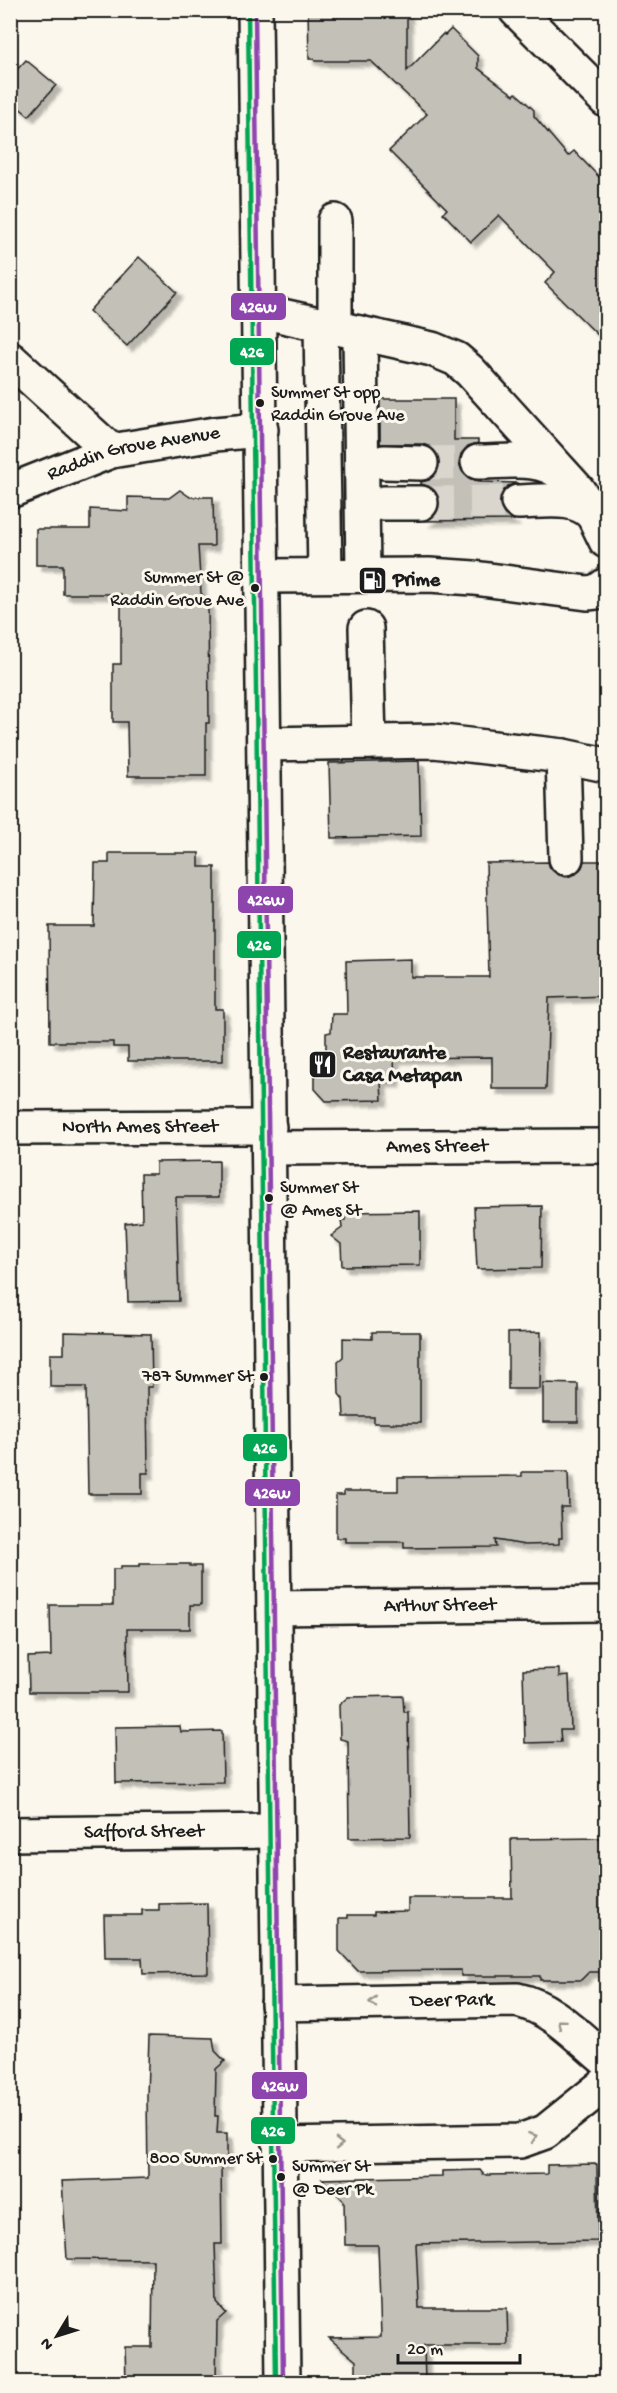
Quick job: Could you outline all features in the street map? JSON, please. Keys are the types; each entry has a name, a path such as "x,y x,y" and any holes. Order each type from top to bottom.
{"street":[{"path":"255,10 283,2382"},
{"path":"516,10 606,100"},
{"path":"335,221 349,331 355,575"},
{"path":"260,311 432,349 456,359 470,371 571,482 600,529"},
{"path":"349,331 384,462 384,503 355,575"},
{"path":"10,359 111,451"},
{"name":"Raddin Grove Avenue","path":"10,491 111,451 215,434 261,430"},
{"path":"384,462 421,463"},
{"path":"478,462 536,462 551,466 571,482"},
{"path":"518,502 576,503 586,508 600,529"},
{"path":"384,503 421,503"},
{"path":"263,576 355,575 474,578 587,593 596,592 606,585"},
{"path":"366,628 369,742"},
{"path":"265,744 434,741 563,756 606,765"},
{"path":"563,756 566,858"},
{"name":"North Ames Street","path":"10,1128 269,1137"},
{"name":"Ames Street","path":"269,1137 606,1146"},
{"name":"Arthur Street","path":"274,1608 606,1604"},
{"name":"Safford Street","path":"10,1834 276,1831"},
{"name":"Deer Park","path":"278,2004 517,2000 544,2009 606,2060"},
{"path":"280,2145 520,2141 545,2132 606,2083"}],"building":[{"path":"308,10 407,10 407,71 443,34 445,35 451,29 478,56 478,68 514,95 516,93 534,110 534,116 568,156 574,151 601,179 606,206 606,343 545,283 555,272 499,215 471,242 443,213 447,209 389,151 427,114 371,61 315,61 309,59"},
{"path":"26,60 56,85 29,116 10,100 10,77"},
{"path":"139,257 177,292 127,346 89,311"},
{"path":"380,399 454,399 454,440 478,440 478,443 468,446 461,454 459,462 462,471 469,478 479,482 518,483 508,486 499,502 502,512 515,520 425,521 437,513 440,502 437,493 421,482 429,480 437,473 440,464 438,455 431,447 422,444 380,444"},
{"path":"180,490 190,497 213,497 214,546 198,546 201,593 208,602 209,723 206,723 206,776 128,776 127,722 113,722 113,664 121,664 121,594 63,594 63,565 36,565 36,529 90,529 90,509 128,511 128,497 169,498"},
{"path":"419,761 421,836 331,838 329,763"},
{"path":"109,853 199,853 199,867 215,867 215,1009 223,1009 223,1061 128,1061 128,1047 113,1047 113,1042 50,1042 49,926 94,926 95,863 109,863"},
{"path":"584,861 606,861 606,996 549,998 546,1089 492,1089 492,1057 394,1058 395,1082 381,1082 382,1100 326,1101 315,1089 315,1056 326,1057 326,1033 331,1032 332,1014 347,1014 346,961 411,959 411,977 489,977 486,863 548,862 550,868 557,874 566,877 576,874"},
{"path":"219,1161 219,1197 176,1197 179,1301 128,1302 125,1223 142,1221 141,1174 156,1174 156,1162"},
{"path":"542,1206 541,1268 477,1269 474,1207"},
{"path":"420,1211 420,1265 342,1266 341,1244 331,1236 342,1228 341,1220 345,1220 345,1212"},
{"path":"64,1332 151,1334 152,1387 147,1387 148,1473 142,1473 142,1494 88,1494 86,1387 50,1387 50,1354 64,1354"},
{"path":"372,1332 420,1332 420,1423 374,1423 374,1417 344,1417 343,1399 339,1394 338,1361 343,1357 343,1338 372,1339"},
{"path":"541,1332 540,1389 508,1389 508,1333"},
{"path":"543,1383 578,1384 578,1422 543,1422"},
{"path":"522,1472 568,1472 569,1507 561,1507 562,1538 559,1538 559,1544 525,1545 495,1540 496,1547 404,1548 404,1542 345,1542 345,1538 336,1538 336,1495 344,1495 344,1491 398,1491 398,1477 522,1476"},
{"path":"140,1564 201,1566 201,1605 190,1605 190,1629 127,1629 128,1692 29,1692 28,1657 51,1656 50,1605 113,1605 113,1569 121,1569 121,1566 140,1566"},
{"path":"559,1669 559,1677 569,1676 571,1730 560,1730 561,1742 525,1743 523,1670"},
{"path":"403,1696 404,1712 408,1712 410,1837 349,1838 348,1741 340,1739 339,1705 348,1697"},
{"path":"180,1726 181,1732 222,1731 223,1782 116,1783 115,1727"},
{"path":"606,1838 606,1972 589,1972 581,1980 540,1980 540,1976 461,1976 461,1970 358,1971 339,1951 339,1918 348,1918 348,1915 408,1911 408,1898 512,1898 511,1839"},
{"path":"207,1903 208,1973 143,1974 142,1958 105,1958 104,1915 142,1915 142,1910 159,1910 159,1904"},
{"path":"149,2036 213,2038 215,2051 225,2061 216,2069 215,2116 218,2116 217,2133 227,2133 227,2165 221,2165 222,2244 215,2244 217,2303 226,2313 217,2321 216,2382 126,2382 125,2347 152,2347 153,2260 67,2259 62,2181 148,2178"},
{"path":"597,2164 598,2241 416,2244 419,2308 507,2308 508,2345 424,2345 425,2382 356,2382 356,2361 329,2338 381,2337 378,2245 345,2245 344,2201 322,2179 442,2176 442,2171 480,2170 484,2175 547,2174 547,2165"}],"tunnel":[{"path":"421,463 478,462"},
{"path":"421,503 518,502"}],"transit line":[{"name":"426","path":"248,10 276,2382"},
{"name":"426W","path":"255,10 283,2382"}],"place":[{"name":"Summer St opp Raddin Grove Ave","path":"260,403"},
{"name":"Prime","path":"372,581"},
{"name":"Summer St @ Raddin Grove Ave","path":"255,588"},
{"name":"Restaurante Casa Metapan","path":"322,1065"},
{"name":"Summer St @ Ames St","path":"269,1198"},
{"name":"787 Summer St","path":"264,1377"},
{"name":"800 Summer St","path":"273,2159"},
{"name":"Summer St @ Deer Pk","path":"281,2177"}]}
